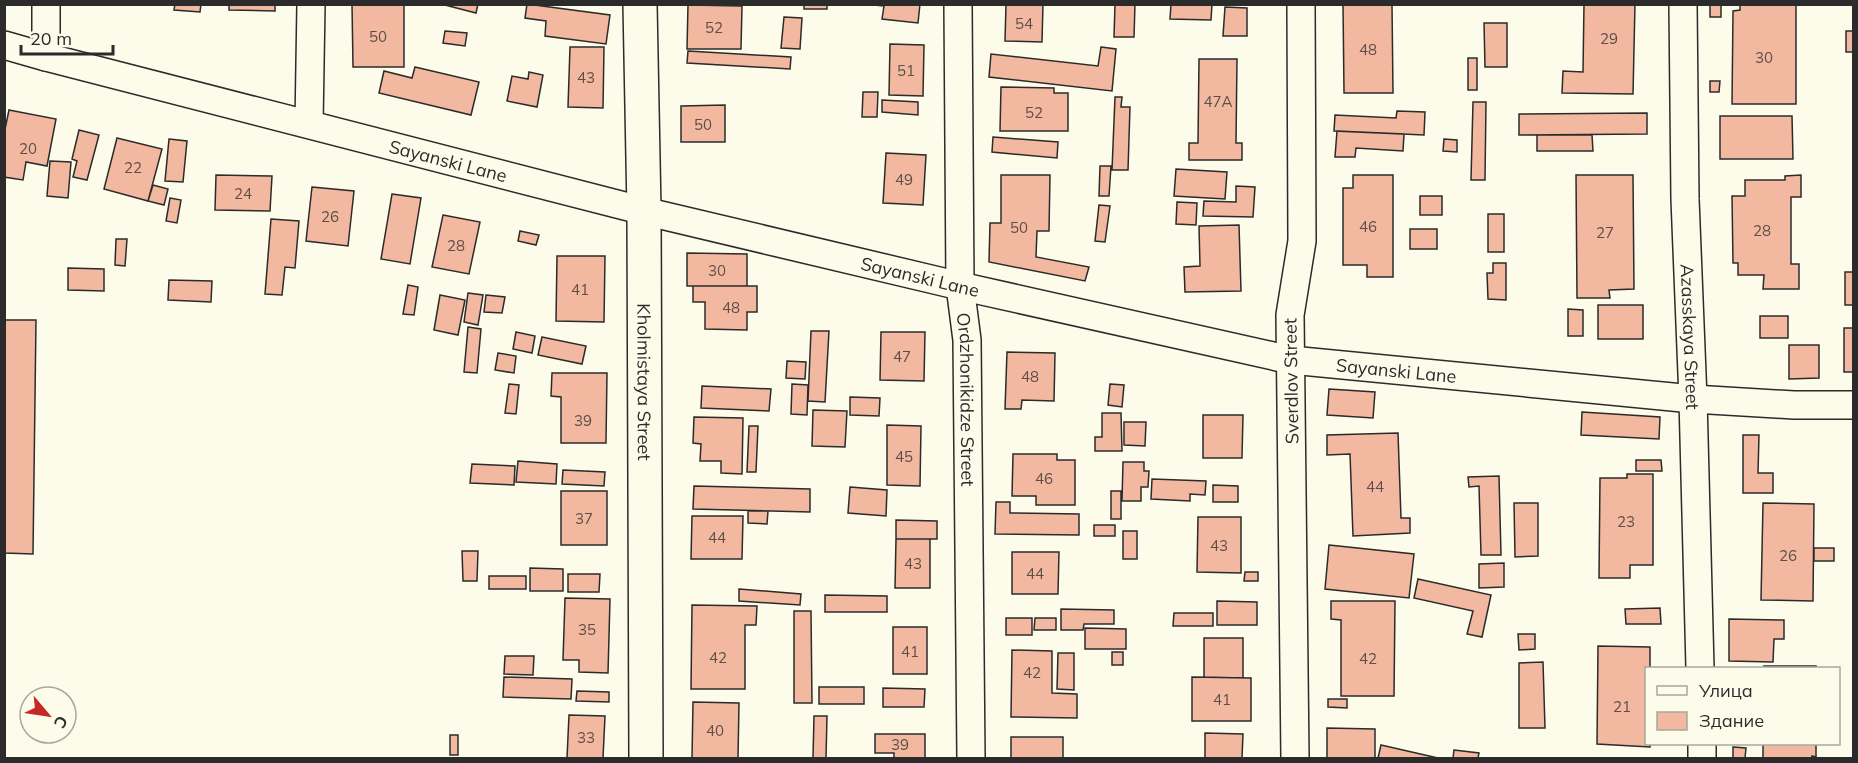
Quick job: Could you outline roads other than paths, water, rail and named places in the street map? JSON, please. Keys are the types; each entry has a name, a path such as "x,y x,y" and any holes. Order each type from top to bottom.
{"street":[{"path":"46,4 46,57"},
{"path":"309,124 311,4"},
{"name":"Kholmistaya Street","path":"640,4 644,211 646,759"},
{"name":"Ordzhonikidze Street","path":"958,4 960,286 967,340 971,759"},
{"name":"Sverdlov Street","path":"1295,759 1290,315 1302,241 1301,4"},
{"name":"Azasskaya Street","path":"1683,4 1685,199 1700,667"},
{"name":"Sayanski Lane","path":"4,45 644,211 960,286 1291,360 1693,399 1794,405 1854,405"}]}
